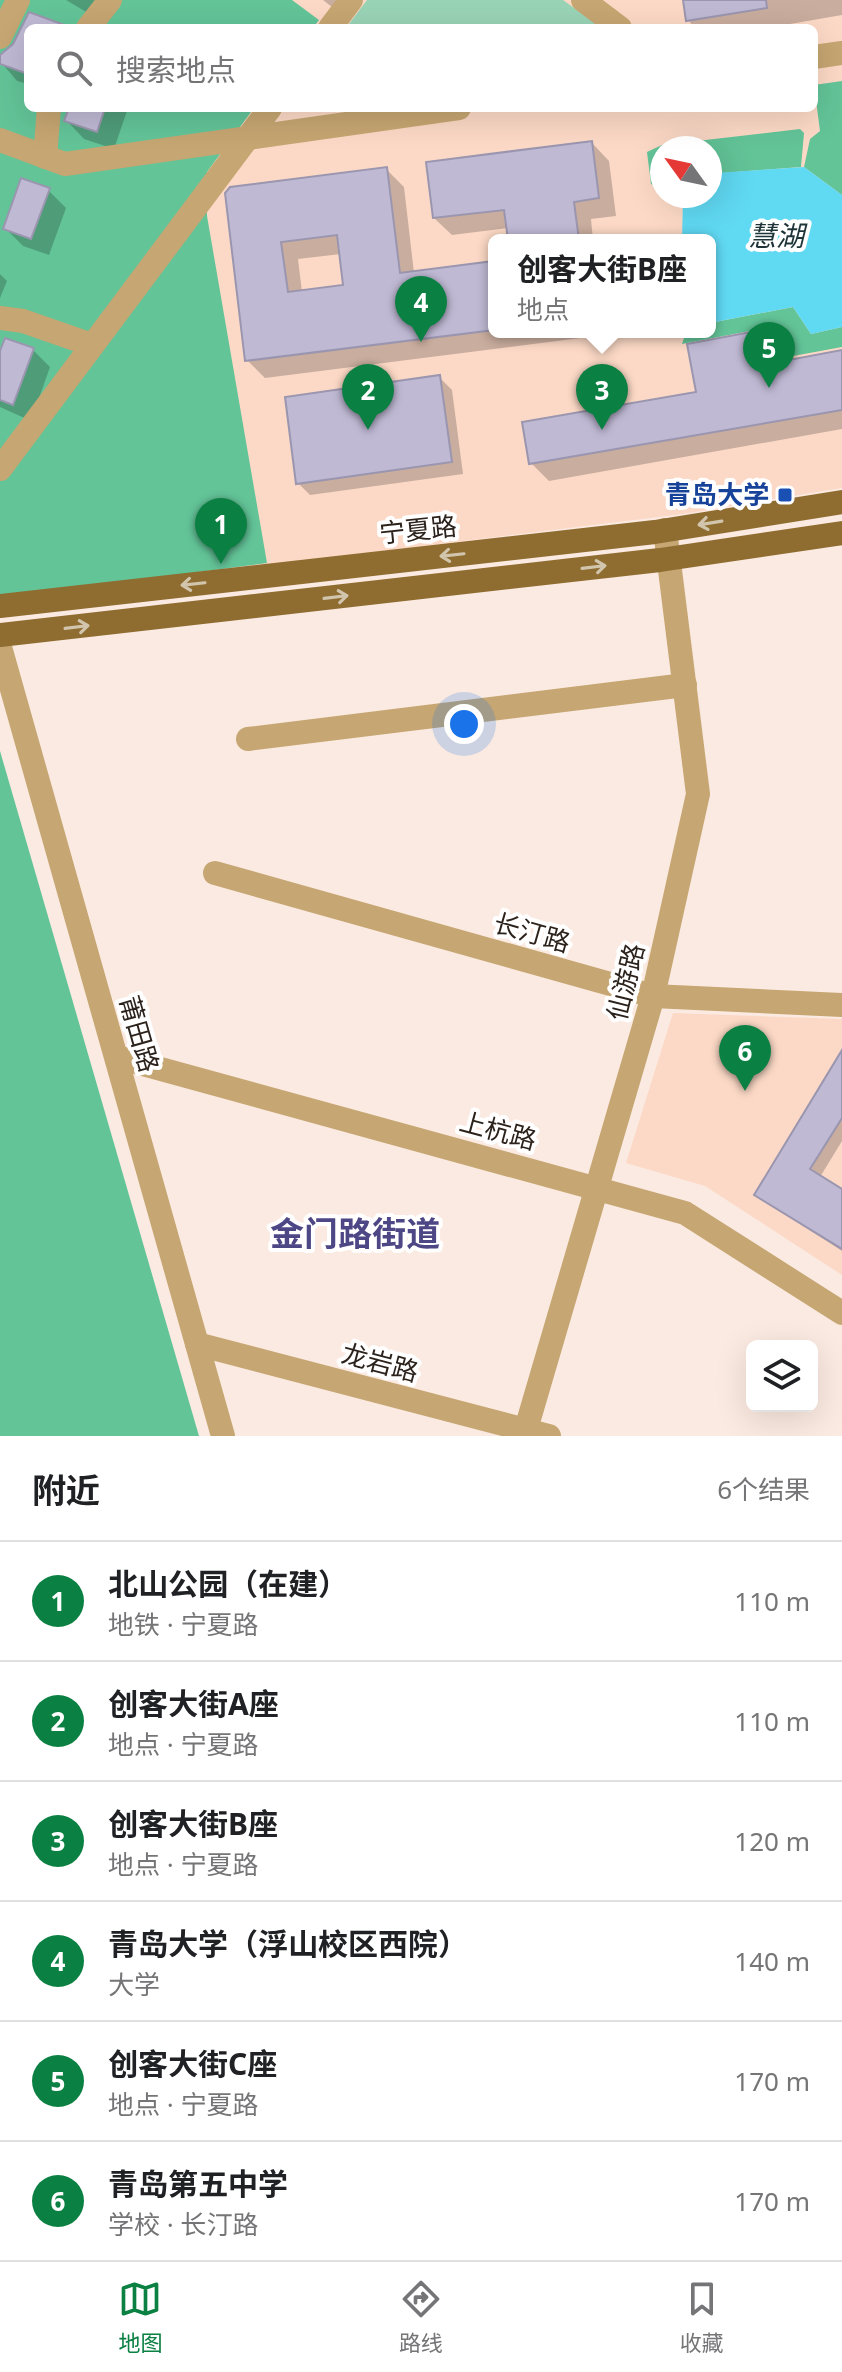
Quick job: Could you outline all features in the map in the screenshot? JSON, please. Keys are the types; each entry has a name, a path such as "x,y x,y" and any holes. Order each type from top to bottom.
{"main road":[{"name":"宁夏路","path":"0,606 665,530 842,502"},
{"path":"0,635 669,559 842,533"}],"street":[{"path":"0,37 18,0"},
{"path":"91,24 110,0"},
{"path":"333,24 351,0"},
{"path":"583,0 615,24"},
{"path":"818,56 842,53"},
{"path":"45,157 49,112"},
{"path":"0,469 267,112"},
{"path":"0,140 65,164 431,112"},
{"path":"0,318 23,321 92,345"},
{"name":"仙游路","path":"533,1434 597,1186 653,996 698,794 665,530"},
{"name":"莆田路","path":"0,647 223,1436"},
{"path":"248,739 685,685"},
{"name":"长汀路","path":"215,873 653,996 842,1005"},
{"name":"上杭路","path":"117,1057 597,1186 685,1213 842,1313"},
{"name":"龙岩路","path":"197,1344 533,1434"}],"shaded area":[{"path":"0,0 842,0 842,488 683,514 0,598"},
{"path":"673,1013 842,1019 842,1275 705,1186 626,1163"}],"green space":[{"path":"0,0 292,0 319,20 316,24 24,24 24,112 251,112 207,172 207,216 267,563 0,598"},
{"path":"367,0 563,0 596,24 349,24"},
{"path":"842,81 842,195 804,167 810,139 820,131 818,84"},
{"path":"800,129 804,133 801,167 722,173 722,138"},
{"path":"793,307 811,334 842,327 842,347 761,362 755,330 716,337 716,322"},
{"path":"684,338 713,338 682,344"},
{"path":"0,751 199,1436 0,1436"}],"water":[{"name":"慧湖","path":"804,167 842,195 842,327 811,334 793,307 716,322 716,234 682,234 683,208 722,208 722,172"}],"building":[{"path":"683,0 766,0 767,8 686,21"},
{"path":"29,12 62,24 24,24 24,73 0,64 0,55 13,44"},
{"path":"67,112 104,112 97,132 64,121"},
{"path":"592,141 599,198 574,202 578,234 507,234 504,210 433,218 426,162"},
{"path":"387,167 400,273 488,262 488,331 245,361 225,193 230,187","holes":["337,235 343,285 288,292 281,242"]},
{"path":"21,178 50,188 31,239 3,229"},
{"path":"751,332 757,366 842,350 842,410 529,464 522,422 696,392 687,344"},
{"path":"5,338 34,348 13,405 0,400 0,351"},
{"path":"440,375 452,462 296,484 285,397"},
{"path":"842,1050 842,1118 810,1169 842,1189 842,1249 754,1195"}],"place":[{"name":"青岛大学（浮山校区西院）","path":"421,342"},
{"name":"创客大街C座","path":"769,388"},
{"name":"创客大街A座","path":"368,430"},
{"name":"创客大街B座","path":"602,430"},
{"name":"青岛大学","path":"785,495"},
{"name":"北山公园（在建）","path":"221,564"},
{"name":"青岛第五中学","path":"745,1091"}],"district":[{"name":"金门路街道","path":"355,1234"}]}
